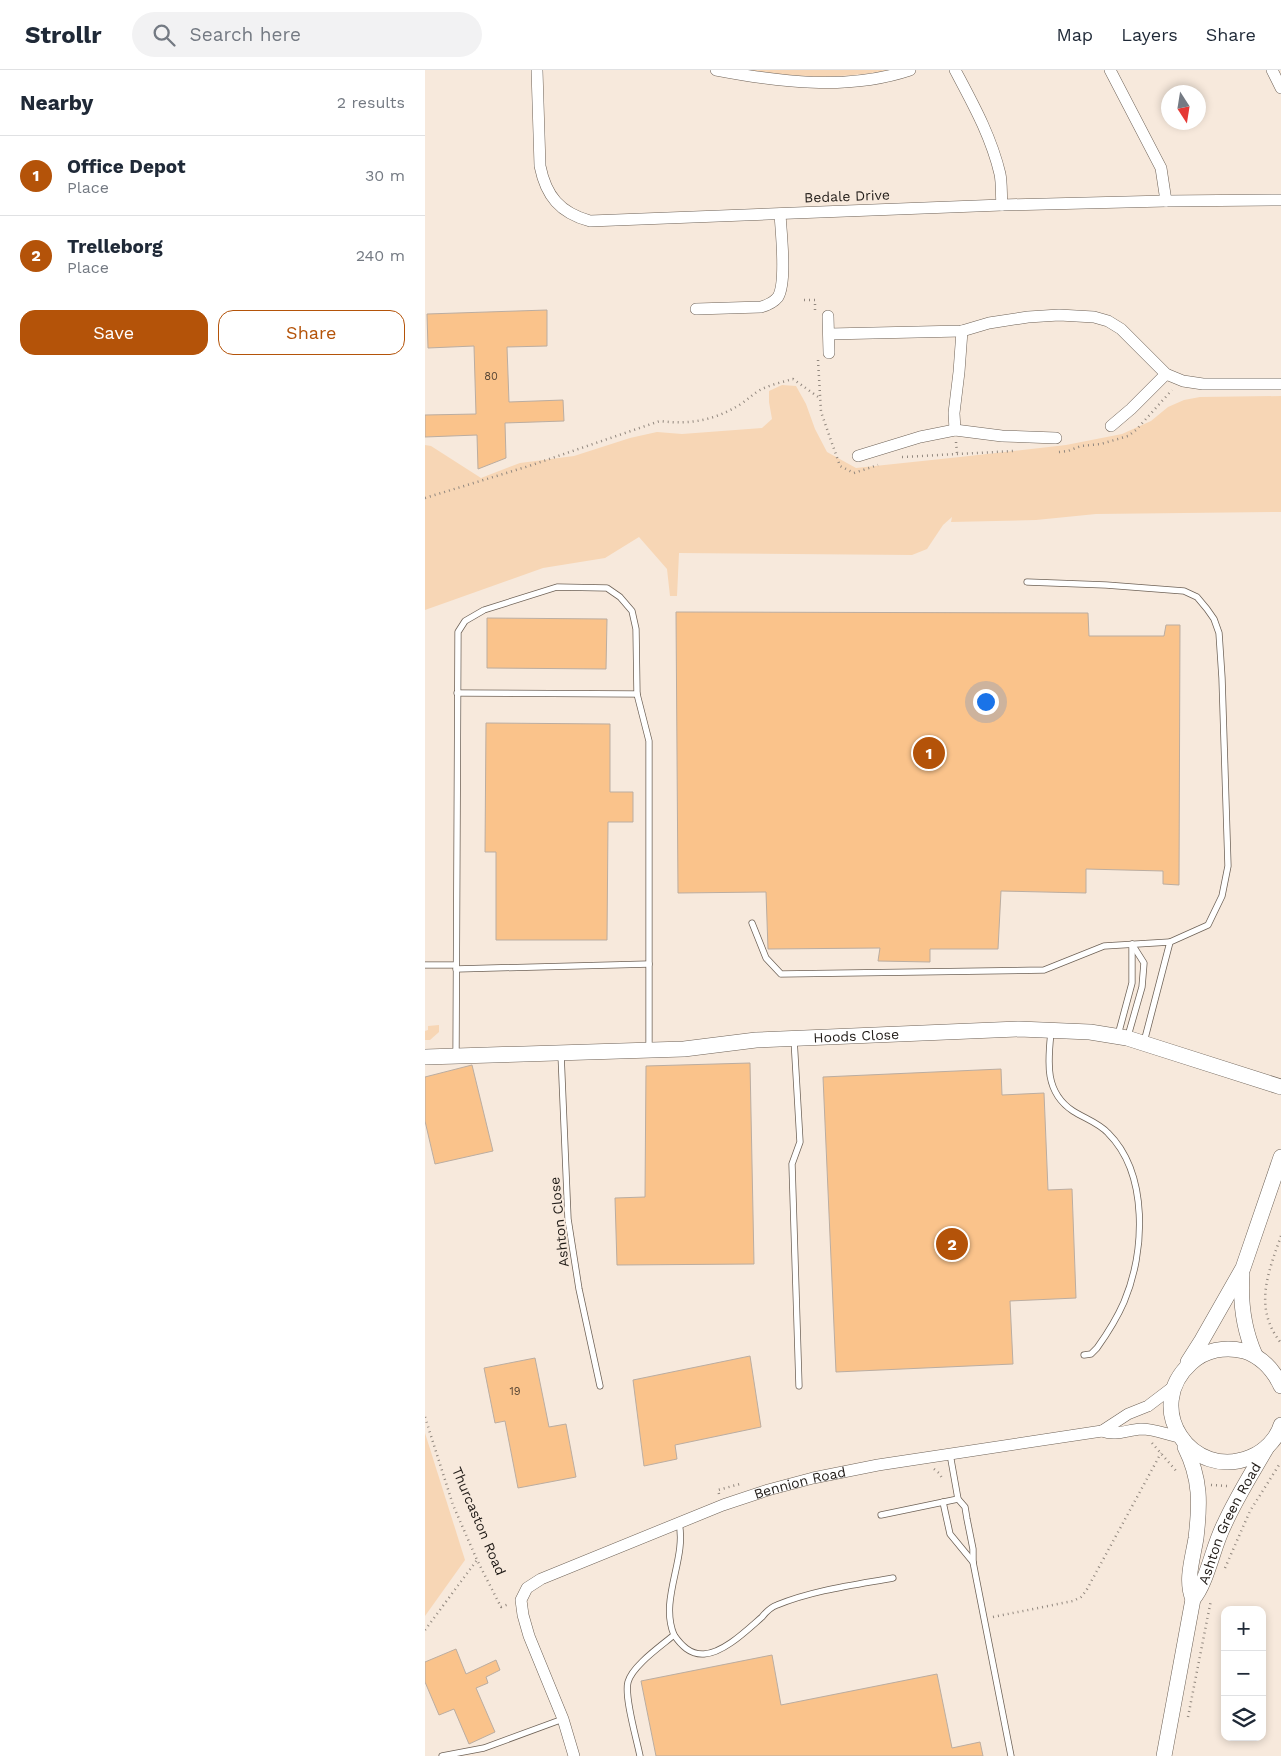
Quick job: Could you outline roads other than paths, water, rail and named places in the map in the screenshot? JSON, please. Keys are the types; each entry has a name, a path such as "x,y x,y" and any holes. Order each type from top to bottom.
{"street":[{"name":"Bedale Drive","path":"537,70 540,166 543,178 547,190 555,201 566,211 584,219 606,221 1002,205 1281,200"},
{"path":"716,70 794,82 825,82 864,80 910,70"},
{"path":"955,70 991,141 1000,176 1002,205"},
{"path":"1110,70 1161,168 1166,201"},
{"path":"1272,70 1281,88"},
{"path":"696,309 761,307 770,304 777,297 783,280 780,214"},
{"path":"829,334 962,331 989,323 1028,317 1059,315 1094,317 1108,321 1121,330 1166,374 1183,381 1203,384 1281,384"},
{"path":"828,316 829,353"},
{"path":"955,430 954,413 962,331"},
{"path":"1111,426 1166,374"},
{"path":"858,456 920,437 955,430 1002,436 1057,438"},
{"name":"Hoods Close","path":"425,1057 684,1049 756,1040 1019,1029 1051,1030 1090,1032 1122,1038 1281,1088"},
{"path":"1173,1388 1243,1268 1281,1157"},
{"path":"1243,1268 1240,1295 1243,1319 1255,1355"},
{"path":"1183,1370 1197,1357 1216,1350 1236,1349 1255,1355 1279,1378"},
{"name":"Bennion Road","path":"563,1719 529,1636 521,1600 527,1588 541,1579 678,1522 768,1490 813,1478 950,1454 1102,1431 1128,1414 1148,1406 1173,1388"},
{"name":"Ashton Green Road","path":"1173,1388 1170,1404 1173,1423 1195,1470 1198,1485 1196,1538 1189,1590 1193,1599"},
{"path":"1181,1439 1199,1456 1218,1462 1241,1462 1259,1454 1267,1447 1280,1429"},
{"name":"Bennion Road","path":"1102,1431 1111,1434 1153,1430 1181,1439"},
{"name":"Ashton Green Road","path":"1164,1756 1193,1599 1199,1591 1213,1549 1224,1524 1267,1447"},
{"path":"563,1719 574,1756"}],"lane":[{"path":"752,923 766,958 781,974 1044,970 1103,946 1170,942 1208,926 1221,896 1228,866 1223,678 1219,633 1214,619 1197,597 1184,591 1106,585 1027,582"},
{"path":"456,1056 457,632 465,621 484,610 557,587 607,588 621,597 632,611 636,629 637,694 649,741 649,1050"},
{"path":"457,693 637,694"},
{"path":"1143,1044 1170,942"},
{"path":"1122,1038 1132,983 1133,944"},
{"path":"1122,1038 1142,987 1144,963 1133,944"},
{"path":"425,965 649,964"},
{"path":"1051,1030 1048,1064 1052,1087 1060,1100 1071,1110 1107,1132 1122,1150 1131,1168 1139,1207 1138,1248 1124,1302 1097,1348 1091,1354 1084,1355"},
{"path":"794,1039 800,1142 792,1164 799,1386"},
{"name":"Ashton Close","path":"561,1054 568,1219 579,1289 600,1386"},
{"path":"950,1454 958,1499 965,1507 973,1549 973,1562 1011,1756"},
{"path":"881,1515 958,1499"},
{"path":"943,1502 950,1534 973,1562"},
{"path":"678,1522 681,1536 673,1584 670,1619 674,1635 681,1645 696,1654 717,1651 731,1642 774,1606 807,1594 893,1578"},
{"path":"640,1756 627,1696 627,1683 634,1670 674,1635"},
{"path":"442,1756 484,1748 563,1719"}],"place":[{"name":"Office Depot","path":"929,753"},
{"name":"Trelleborg","path":"952,1244"}]}
